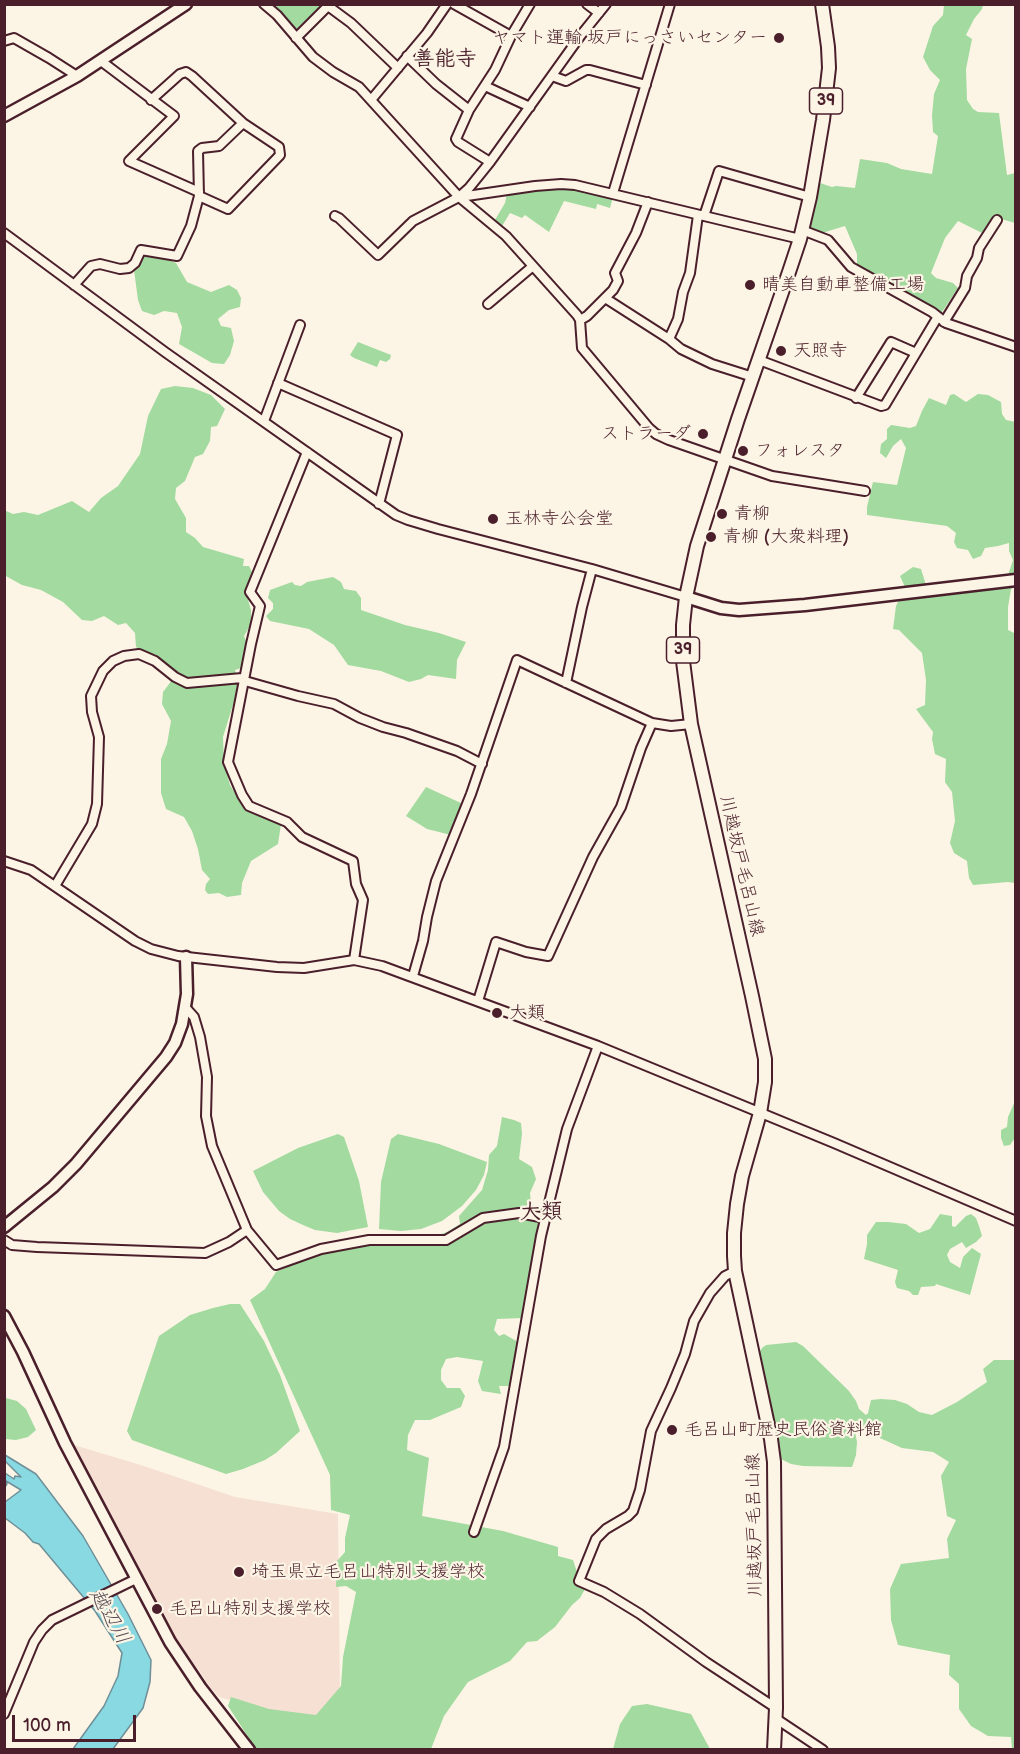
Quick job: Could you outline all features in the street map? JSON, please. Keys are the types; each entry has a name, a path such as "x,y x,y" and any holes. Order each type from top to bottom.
{"main road":[{"name":"川越坂戸毛呂山線","path":"774,1749 774,1462 735,1271 734,1233 742,1176 760,1113 765,1082 764,1050 691,724 683,661 683,626 686,597 697,546 801,234 810,197 829,68 822,4"}],"street":[{"path":"4,116 101,61 186,4"},
{"path":"264,4 277,15 313,57 359,87 459,197 506,236 577,315 580,320 582,348 649,428 663,437 724,460 782,478 865,491"},
{"path":"371,100 427,33 447,4"},
{"path":"454,4 511,36"},
{"path":"490,162 456,139 469,110 495,70 530,4"},
{"path":"587,4 599,13"},
{"path":"335,216 378,255 413,221 459,197 490,162 606,4"},
{"path":"613,193 670,4"},
{"path":"296,38 328,6 351,23 398,68"},
{"path":"4,41 14,39 76,76"},
{"path":"407,56 436,84 469,110"},
{"path":"101,61 151,100 174,117 129,161 228,209 280,155 279,147 243,123 186,72 180,74 151,100"},
{"path":"552,76 566,81 590,70 646,85"},
{"path":"485,86 530,107"},
{"path":"74,285 91,266 100,264 120,269 129,268 135,263 141,250 177,256 191,226 199,194 197,156 200,149 219,146 243,123"},
{"path":"669,339 678,319 683,292 690,273 701,215 719,171 810,197"},
{"path":"459,197 514,188 575,185 701,215 828,240 851,267 932,312 941,320 1016,347"},
{"path":"580,320 613,290 618,281 615,273 636,233 648,202"},
{"path":"759,360 856,398 881,406 885,405 916,353 965,288 967,276 980,248 997,220"},
{"path":"4,233 379,504 408,520 592,569 721,608 739,610 816,604 1016,580"},
{"path":"488,304 533,266"},
{"path":"605,298 681,349 712,364 753,377"},
{"path":"264,421 300,325"},
{"path":"856,398 891,342 916,353"},
{"path":"278,383 397,435 379,504"},
{"path":"307,452 250,592 261,606 251,644 228,762 249,806 287,822 302,837 353,861 356,884 363,900 354,960"},
{"path":"566,683 592,569"},
{"path":"56,886 92,824 97,804 99,737 92,712 91,696 103,671 113,661 124,656 140,654 155,661 175,677 187,683 242,678 245,681 334,705 360,718 457,752 482,764"},
{"path":"412,976 423,941 426,917 436,881 482,764 517,660 652,723 670,726 691,724"},
{"path":"478,1001 496,942 526,952 548,956 593,857 621,807 652,723"},
{"path":"4,861 24,867 56,886 142,945 171,955 304,968 354,960 375,964 598,1046 1016,1221"},
{"path":"4,1227 53,1187 76,1164 156,1071 175,1043 185,1007 186,957"},
{"path":"185,1007 194,1017 201,1037 207,1077 207,1130 212,1146 247,1230 276,1265 321,1249 369,1240 446,1240 483,1218 519,1213 545,1218"},
{"path":"474,1532 504,1447 545,1218 567,1129 598,1046"},
{"path":"4,1240 12,1245 37,1247 205,1253 229,1242 247,1230"},
{"path":"735,1271 724,1276 710,1293 694,1321 672,1388 651,1431 640,1490 633,1511 606,1529 596,1539 579,1581 604,1592 640,1614 823,1749"},
{"path":"4,1316 65,1443 170,1642 200,1687 249,1749"},
{"path":"4,1714 7,1699 42,1630 52,1620 136,1579"}],"shaded area":[{"name":"埼玉県立毛呂山特別支援学校","path":"74,1445 235,1497 338,1514 340,1699 329,1736 280,1715 219,1697 205,1682 169,1629"}],"green space":[{"path":"272,5 322,5 297,32 283,14"},
{"path":"944,5 983,5 966,35 972,39 966,69 967,100 978,112 999,113 1007,175 1015,173 1015,223 994,217 984,234 958,221 945,238 931,273 936,278 953,283 958,288 940,315 918,299 857,267 857,254 845,226 822,233 809,230 820,183 832,187 855,188 860,159 932,174 938,136 933,132 932,115 934,94 940,80 930,70 923,57 933,26 943,15"},
{"path":"573,188 613,197 610,208 597,204 596,209 564,201 549,232 525,215 522,218 510,213 502,226 495,220 505,203 507,193"},
{"path":"144,254 159,256 176,263 187,282 211,292 229,285 237,290 241,298 240,307 229,310 218,319 221,326 231,328 234,341 230,355 224,364 212,363 179,344 182,327 177,313 164,311 154,315 142,311 138,300 134,270"},
{"path":"358,342 391,355 390,359 386,362 380,360 377,367 354,358 350,355"},
{"path":"175,386 193,388 211,395 225,409 217,426 211,427 210,441 203,454 195,457 185,481 176,488 175,499 186,518 186,532 203,547 244,559 243,566 249,566 252,572 252,583 246,593 251,610 251,624 244,636 247,643 244,667 235,670 239,685 223,737 224,763 230,785 242,804 252,813 281,824 278,844 251,861 242,883 241,895 227,897 219,893 208,894 205,890 210,879 202,870 192,831 184,817 166,809 161,793 161,759 167,744 171,721 162,704 163,692 172,680 164,675 160,661 136,647 135,633 126,623 118,625 104,616 92,621 82,620 63,602 4,575 4,510 13,514 24,512 38,515 72,501 89,512 101,498 118,486 140,454 148,416 161,389"},
{"path":"954,394 966,402 978,394 988,395 1001,402 1002,414 1006,420 1016,422 1016,586 1011,589 1008,607 1008,630 1016,634 1015,883 973,885 969,878 967,861 954,853 950,843 955,821 952,792 945,782 946,759 935,754 933,732 916,709 925,705 926,680 922,653 899,630 893,629 896,606 905,587 900,576 913,567 921,569 926,585 987,587 1008,575 1013,560 1009,551 1009,543 985,548 981,556 973,559 968,550 957,548 954,542 956,533 947,526 867,515 873,482 897,485 906,448 901,439 893,446 886,458 880,453 881,444 887,439 887,429 891,425 910,428 916,426 929,398 946,405 950,395"},
{"path":"333,577 341,582 344,589 356,591 361,598 361,610 466,642 457,660 456,679 428,675 409,682 381,671 348,665 334,645 309,629 270,621 266,616 273,609 273,603 268,598 270,590 292,582 301,586 307,582"},
{"path":"426,787 463,804 451,835 427,829 406,816"},
{"path":"1015,1101 1015,1138 1010,1145 1004,1146 1001,1130 1007,1127 1008,1117"},
{"path":"502,1117 521,1123 519,1159 532,1167 536,1179 530,1193 531,1204 541,1208 522,1318 497,1319 494,1330 499,1336 504,1334 518,1342 510,1386 499,1386 501,1394 482,1391 478,1381 483,1361 457,1357 446,1359 441,1370 441,1380 447,1388 460,1388 465,1396 461,1407 430,1420 415,1420 408,1435 407,1450 429,1458 422,1516 503,1531 558,1547 558,1556 573,1560 577,1572 574,1582 585,1589 555,1627 537,1641 527,1642 510,1661 468,1682 444,1716 431,1749 256,1749 228,1706 231,1697 269,1709 316,1715 341,1686 343,1657 356,1592 346,1586 336,1587 337,1561 345,1552 345,1538 350,1515 331,1510 330,1475 250,1300 265,1289 276,1272 311,1256 377,1244 411,1245 447,1232 460,1224 459,1216 482,1190 488,1170 489,1155 497,1146"},
{"path":"338,1134 344,1137 359,1181 368,1227 337,1233 315,1230 290,1219 279,1211 263,1192 253,1171 298,1148"},
{"path":"398,1134 439,1144 487,1162 484,1175 476,1190 462,1206 442,1221 421,1229 401,1231 379,1229 381,1182 391,1139"},
{"path":"940,1214 952,1216 952,1226 955,1227 971,1214 976,1218 979,1226 982,1236 976,1242 966,1248 962,1242 950,1249 947,1255 950,1262 960,1268 963,1257 972,1248 981,1254 970,1295 936,1284 921,1287 918,1295 913,1295 909,1291 897,1288 895,1282 898,1270 864,1259 867,1235 876,1222 906,1224 919,1233 930,1229"},
{"path":"230,1304 240,1304 264,1341 280,1375 300,1431 265,1460 226,1474 132,1440 127,1431 159,1336 190,1315"},
{"path":"796,1342 803,1346 849,1391 859,1409 866,1415 871,1400 881,1399 895,1400 919,1412 932,1415 987,1382 983,1369 994,1360 1015,1360 1015,1749 1012,1749 1011,1737 988,1736 971,1726 959,1709 959,1684 949,1675 950,1655 898,1645 891,1620 890,1589 901,1564 949,1558 947,1539 956,1520 947,1516 941,1476 949,1462 933,1452 902,1448 880,1438 875,1427 855,1432 856,1455 852,1467 803,1466 781,1459 758,1354 766,1345"},
{"path":"5,1395 6,1398 17,1401 26,1409 36,1430 28,1437 16,1440 5,1439"},
{"path":"647,1704 691,1714 710,1749 613,1749 620,1724 632,1706"}],"water":[{"name":"越辺川","path":"5,1455 36,1474 83,1536 128,1614 151,1660 150,1682 143,1708 113,1749 73,1749 104,1706 118,1676 122,1653 95,1611 39,1544 33,1542 5,1518 5,1502 21,1490 6,1481 5,1487 5,1473 14,1479 15,1476 21,1477 5,1461"}],"place":[{"name":"ヤマト運輸 坂戸にっさいセンター","path":"779,38"},
{"name":"晴美自動車整備工場","path":"750,285"},
{"name":"天照寺","path":"781,351"},
{"name":"ストラーダ","path":"703,434"},
{"name":"フォレスタ","path":"743,451"},
{"name":"青柳","path":"722,514"},
{"name":"玉林寺公会堂","path":"493,519"},
{"name":"青柳 (大衆料理)","path":"711,537"},
{"name":"大類","path":"497,1013"},
{"name":"毛呂山町歴史民俗資料館","path":"672,1430"},
{"name":"埼玉県立毛呂山特別支援学校","path":"239,1572"},
{"name":"毛呂山特別支援学校","path":"157,1609"}],"district":[{"name":"善能寺","path":"445,60"},
{"name":"大類","path":"541,1213"}]}
